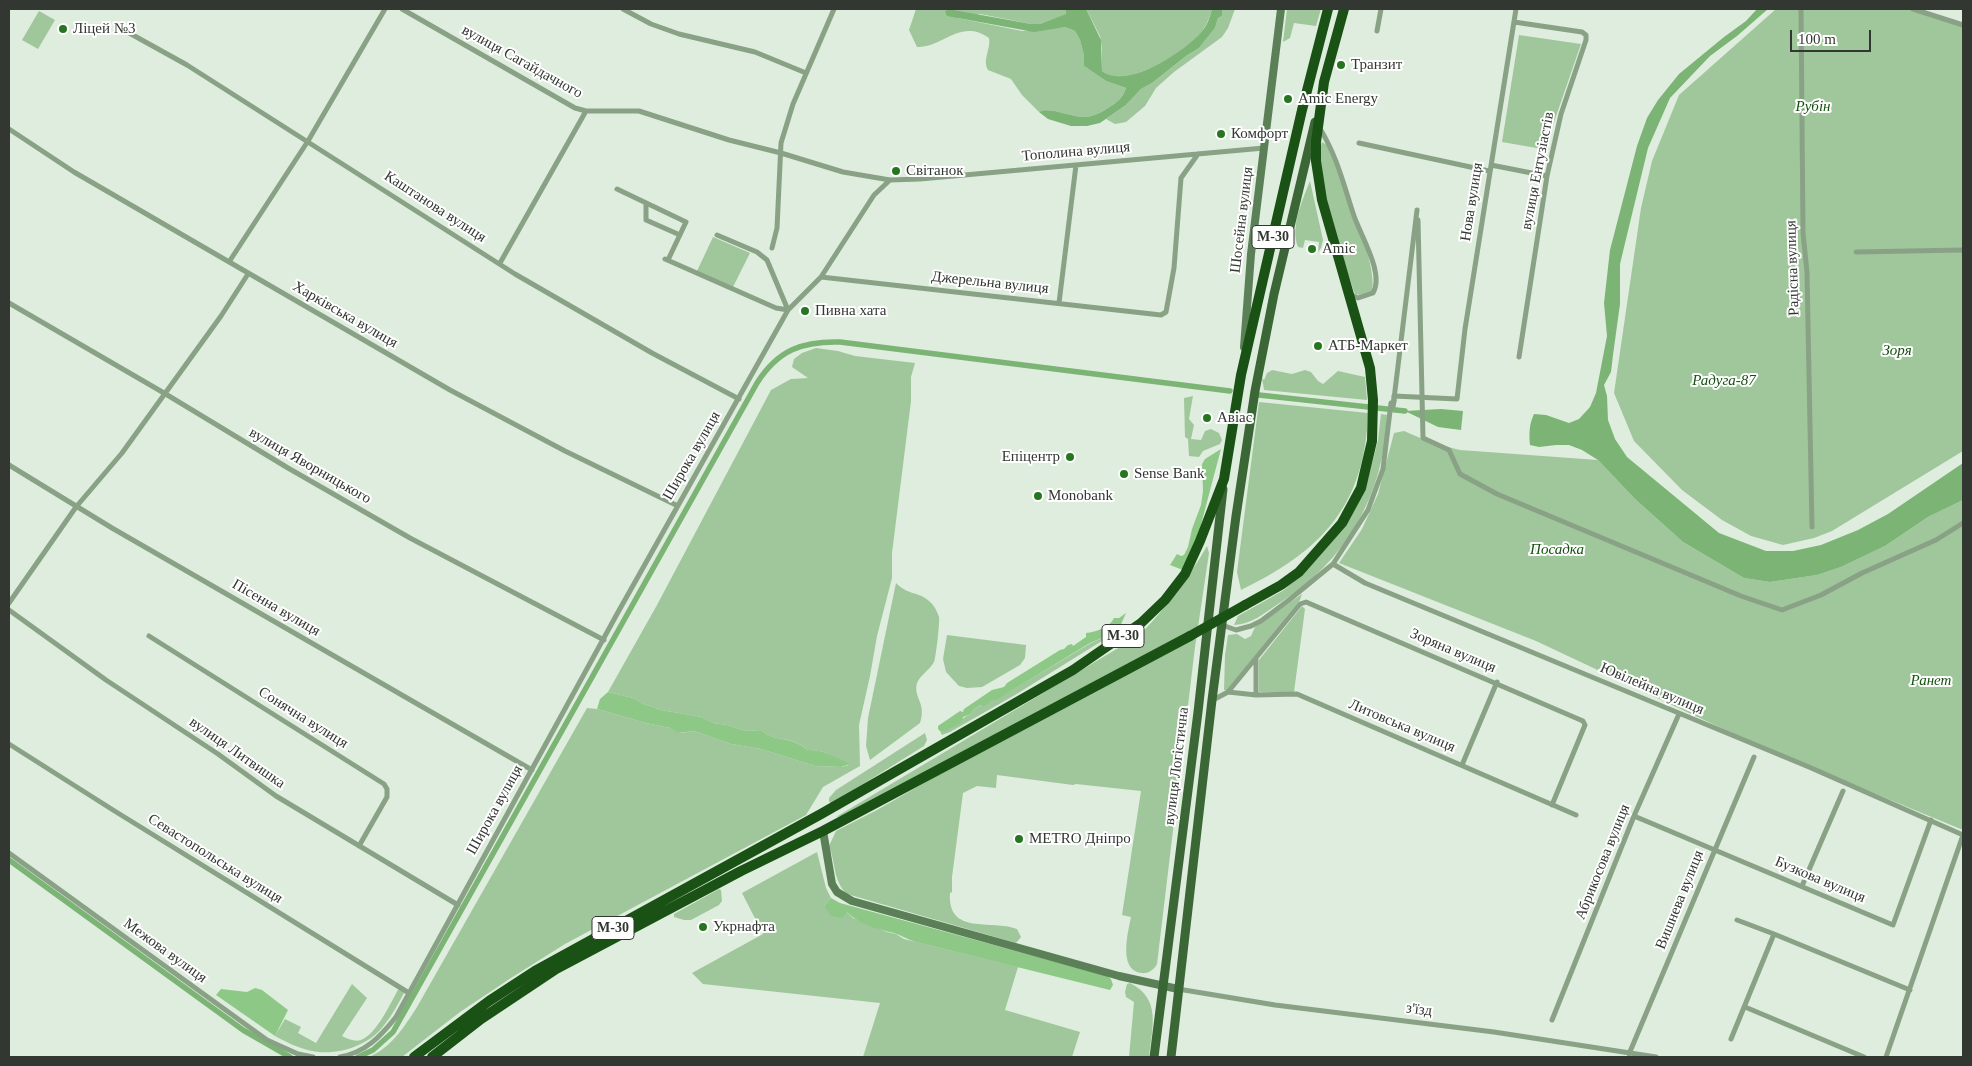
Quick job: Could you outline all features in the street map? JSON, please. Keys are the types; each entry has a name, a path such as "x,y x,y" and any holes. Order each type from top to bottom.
{"highway":[{"name":"М-30","path":"414,1057 489,1000 535,971 821,814 1073,670 1141,623 1165,600 1185,574 1224,479 1242,375 1300,119 1328,9"},
{"name":"М-30","path":"432,1057 481,1019 556,970 741,871 823,831 1190,636 1281,585 1299,572 1342,523 1360,488 1372,441 1373,400 1370,368 1318,181 1316,142 1324,82 1344,9"},
{"path":"821,814 823,831"}],"main road":[{"path":"1171,1057 1212,700 1236,516 1255,391 1274,294 1324,82"},
{"name":"вулиця Логістична","path":"1154,1057 1198,712 1218,517 1224,479"}],"street":[{"path":"230,262 308,141 385,9"},
{"name":"вулиця Сагайдачного","path":"402,9 586,112 639,111 729,140 781,153"},
{"path":"623,9 651,24 679,34 755,52 806,73"},
{"path":"772,248 777,228 781,143 793,104 834,9"},
{"name":"Шосейна вулиця","path":"1242,375 1251,254 1281,9"},
{"path":"1377,31 1381,9"},
{"name":"Нова вулиця","path":"1417,210 1393,407 1394,396 1456,400 1464,337 1516,9"},
{"name":"Радісна вулиця","path":"1802,9 1803,233 1808,272 1812,527"},
{"path":"1914,9 1963,25"},
{"name":"вулиця Ентузіастів","path":"1514,22 1582,32 1586,35 1586,40 1561,114 1547,176 1519,357"},
{"name":"Каштанова вулиця","path":"122,29 187,65 515,274 652,353 739,399"},
{"path":"500,264 586,112"},
{"path":"1318,126 1338,163 1353,214 1365,239 1374,270 1376,285 1373,293 1358,298 1348,294"},
{"name":"Харківська вулиця","path":"9,129 74,172 450,390 565,451 678,506"},
{"path":"1359,143 1490,168 1547,176"},
{"name":"Тополина вулиця","path":"890,180 920,180 1264,148"},
{"path":"781,153 843,172 890,180"},
{"name":"Джерельна вулиця","path":"821,276 1156,315 1166,312 1174,268 1181,178 1198,154"},
{"path":"1058,303 1076,165"},
{"name":"Широка вулиця","path":"409,993 788,310 821,276 874,195 890,180"},
{"path":"617,189 686,222 666,259 776,308 788,310"},
{"path":"646,203 646,220 680,235"},
{"path":"1417,210 1423,438 1449,450 1460,474 1497,494 1621,548 1741,596 1782,610 1821,595 1862,572 1936,540 1963,523"},
{"path":"1222,624 1236,630 1256,623 1290,600 1333,564 1368,510 1383,469 1417,210"},
{"path":"717,235 757,252 767,260 788,310"},
{"path":"1856,252 1963,250"},
{"path":"9,603 76,507 122,453 221,316 248,274"},
{"name":"вулиця Яворницького","path":"9,302 288,468 410,538 604,640"},
{"name":"Пісенна вулиця","path":"9,465 76,507 532,770"},
{"name":"Ювілейна вулиця","path":"1333,564 1365,583 1963,835"},
{"name":"Зоряна вулиця","path":"1256,660 1300,604 1306,602 1497,682 1583,721 1585,725 1552,805"},
{"name":"вулиця Литвишка","path":"9,610 106,680 218,754 276,796 458,905"},
{"name":"Сонячна вулиця","path":"150,636 384,784 387,789 387,797 359,846"},
{"path":"1212,700 1228,692 1256,660"},
{"path":"1256,660 1256,695"},
{"path":"1462,765 1497,682"},
{"name":"Литовська вулиця","path":"1228,692 1256,695 1297,694 1576,815"},
{"name":"Абрикосова вулиця","path":"1552,1020 1634,816 1679,714"},
{"name":"Севастопольська вулиця","path":"9,744 121,816 409,993"},
{"name":"Вишнева вулиця","path":"1629,1054 1754,757"},
{"path":"1802,886 1843,791"},
{"name":"Бузкова вулиця","path":"1634,816 1893,925 1931,820"},
{"path":"823,831 832,884 836,892 845,898 1035,953 1163,987 1178,989"},
{"path":"1886,1057 1963,835"},
{"name":"Межова вулиця","path":"9,853 267,1040 298,1054 313,1057"},
{"path":"1737,920 1910,990"},
{"path":"1732,1039 1774,934"},
{"name":"з'їзд","path":"1178,989 1275,1006 1494,1032 1656,1057"},
{"path":"340,1057 364,1050 374,1042 396,1017 409,993"},
{"path":"1745,1007 1864,1057"}],"green space":[{"path":"916,9 1066,9 1067,14 1040,24 980,14 958,18 1022,31 1065,27 1075,31 1080,40 1084,56 1084,66 1106,81 1126,88 1125,91 1114,104 1099,113 1086,117 1049,110 1039,112 1022,95 1011,79 988,70 986,58 989,38 979,33 960,32 935,43 917,47 909,30"},
{"path":"1086,9 1212,9 1203,30 1185,48 1156,66 1126,76 1112,76 1102,71 1100,36"},
{"path":"1222,9 1235,9 1228,28 1222,37 1174,72 1156,88 1145,106 1126,122 1115,124 1106,119 1126,105 1141,89 1199,48 1215,28 1218,18 1222,16"},
{"path":"1287,9 1321,9 1316,26 1294,23 1290,38 1283,42"},
{"path":"1776,9 1915,9 1963,23 1963,451 1832,531 1814,538 1783,545 1751,536 1722,520 1682,490 1634,441 1614,393 1641,208 1652,161 1679,95"},
{"path":"39,11 55,20 38,49 22,40"},
{"path":"1519,35 1581,44 1552,128 1548,150 1502,142"},
{"path":"1322,142 1327,145 1357,219 1370,261 1373,279 1372,292 1360,295 1355,294 1330,217 1325,195 1321,175 1320,157"},
{"path":"1310,181 1323,240 1318,252 1319,242 1305,240 1303,248 1298,247 1295,231 1298,214"},
{"path":"713,237 750,253 733,287 697,271"},
{"path":"816,348 855,356 915,363 911,377 911,401 892,553 892,578 877,636 859,725 860,766 823,787 806,815 565,944 460,1012 402,1057 369,1057 391,1042 417,1007 587,708 670,728 680,733 694,731 731,744 761,749 815,766 841,767 849,765 829,754 807,750 796,743 766,734 761,730 746,731 713,723 702,717 661,710 633,698 608,692 657,605 771,390 791,379 808,378 792,367 794,359 802,353"},
{"path":"1272,370 1292,374 1305,370 1311,372 1323,384 1338,371 1365,377 1367,400 1264,390 1262,378 1264,380 1267,373"},
{"path":"1193,396 1189,419 1194,425 1191,439 1201,440 1205,431 1211,429 1219,433 1222,440 1220,444 1203,451 1199,457 1189,456 1188,439 1185,437 1184,398"},
{"path":"1259,402 1368,413 1365,445 1358,474 1348,499 1334,521 1316,541 1295,559 1241,590 1237,572"},
{"path":"1381,414 1387,415 1384,445 1378,473 1369,499 1357,524 1342,547 1302,587 1257,618 1246,623 1234,625 1238,616 1284,590 1304,573 1368,479 1378,440"},
{"name":"Посадка","path":"1404,431 1432,443 1460,450 1598,460 1635,499 1683,542 1744,578 1770,582 1817,575 1841,567 1885,546 1928,517 1963,500 1963,830 1755,744 1536,641 1339,563 1362,529 1378,494 1394,433"},
{"path":"1207,546 1209,553 1195,647 1157,964 1154,968 1148,972 1141,973 1129,965 1126,950 1131,917 1122,915 1141,791 1073,785 997,775 996,788 977,786 963,793 952,877 952,892 950,893 951,906 956,915 963,921 1007,926 1017,929 1021,937 1016,943 847,894 842,889 837,878 829,846 836,831 877,810 1191,630 836,817 1140,635 1176,593"},
{"path":"896,583 905,590 922,596 935,608 939,617 936,654 934,662 917,683 916,688 922,710 920,723 870,760 866,746 868,718"},
{"path":"1302,594 1300,600 1227,690 1224,690 1225,655 1228,635 1237,634 1245,639 1251,636 1255,627"},
{"path":"1302,606 1305,609 1294,692 1259,692 1259,660"},
{"path":"1118,631 1015,695 942,735 940,731 971,714 973,710 1007,693 1091,643"},
{"path":"947,635 1026,645 1025,658 1020,665 982,687 967,688 959,686 946,672 943,659"},
{"path":"925,733 927,740 924,746 831,804 829,798 836,790"},
{"path":"817,852 826,888 831,898 824,906 847,912 853,918 896,934 904,939 1018,967 1005,1010 1080,1032 1072,1057 863,1057 880,1003 703,984 692,973 763,934 742,893"},
{"path":"719,889 721,890 722,901 719,905 691,920 674,917 674,914"},
{"path":"1130,983 1147,997 1151,1006 1153,1025 1149,1057 1129,1057 1134,1002 1126,997 1125,992 1127,984"},
{"path":"352,984 367,998 342,1036 359,1041 367,1037 378,1025 399,988 405,991 388,1020 372,1037 356,1046 328,1052 302,1048 275,1036 285,1019 301,1027 298,1033 316,1043"}],"shaded area":[{"path":"948,9 1040,24 1066,14 1066,9 1086,9 1101,40 1102,71 1113,76 1126,76 1156,66 1184,48 1203,30 1209,20 1212,9 1222,9 1222,16 1218,18 1215,28 1199,48 1141,89 1126,105 1100,123 1087,126 1071,126 1048,119 1039,112 1049,110 1080,117 1093,116 1116,102 1126,88 1106,81 1084,66 1084,56 1080,40 1075,31 1065,27 1034,32 947,16 945,12"},
{"path":"1757,9 1768,9 1710,56 1670,98 1648,148 1620,264 1620,304 1611,372 1604,385 1607,396 1608,420 1615,439 1627,457 1719,533 1766,551 1793,551 1821,545 1858,530 1888,514 1963,463 1963,500 1928,517 1885,546 1841,567 1817,575 1770,582 1744,578 1683,542 1635,499 1598,460 1582,450 1569,445 1539,447 1530,445 1530,425 1534,414 1546,415 1569,423 1579,419 1590,407 1596,393 1607,336 1604,303 1610,250 1637,146 1647,118 1658,100 1679,74 1746,21"},
{"path":"1441,409 1463,411 1461,430 1438,427 1405,411"},
{"path":"1221,449 1195,547 1183,570 1170,565 1177,554 1184,555 1188,547 1192,529 1201,505 1203,491 1202,464 1205,459"},
{"path":"1126,613 1118,631 1090,643 996,700 991,700 984,706 981,705 973,710 971,714 963,717 962,722 945,731 938,729 938,726 960,711 963,712 964,709 992,690 1004,687 1007,683 1068,645 1072,644 1073,646 1086,637 1086,633 1102,629 1114,618 1119,618"},
{"path":"608,692 633,698 661,710 702,717 713,723 746,731 761,730 771,736 796,743 807,750 824,752 850,764 841,767 815,766 761,749 731,744 694,731 678,733 670,728 597,709 600,699"},
{"path":"831,898 840,903 1107,976 1111,979 1113,985 1110,990 916,942 869,926 847,912 842,918 831,916 824,906"},
{"path":"255,988 262,990 288,1010 275,1036 216,995 221,989 247,992"}],"waterway":[{"path":"358,1057 373,1050 393,1032 757,383 782,355 814,343 840,342 1230,391"},
{"path":"1259,395 1405,411"},
{"path":"9,860 243,1030 290,1057"}],"place":[{"name":"Ліцей №3","path":"63,29"},
{"name":"Транзит","path":"1341,65"},
{"name":"Amic Energy","path":"1288,99"},
{"name":"Комфорт","path":"1221,134"},
{"name":"Світанок","path":"896,171"},
{"name":"Amic","path":"1312,249"},
{"name":"Пивна хата","path":"805,311"},
{"name":"АТБ-Маркет","path":"1318,346"},
{"name":"Авіас","path":"1207,418"},
{"name":"Епіцентр","path":"1070,457"},
{"name":"Sense Bank","path":"1124,474"},
{"name":"Monobank","path":"1038,496"},
{"name":"METRO Дніпро","path":"1019,839"},
{"name":"Укрнафта","path":"703,927"}],"park label":[{"name":"Рубін","path":"1813,107"},
{"name":"Зоря","path":"1897,351"},
{"name":"Радуга-87","path":"1724,381"},
{"name":"Ранет","path":"1931,681"}]}
